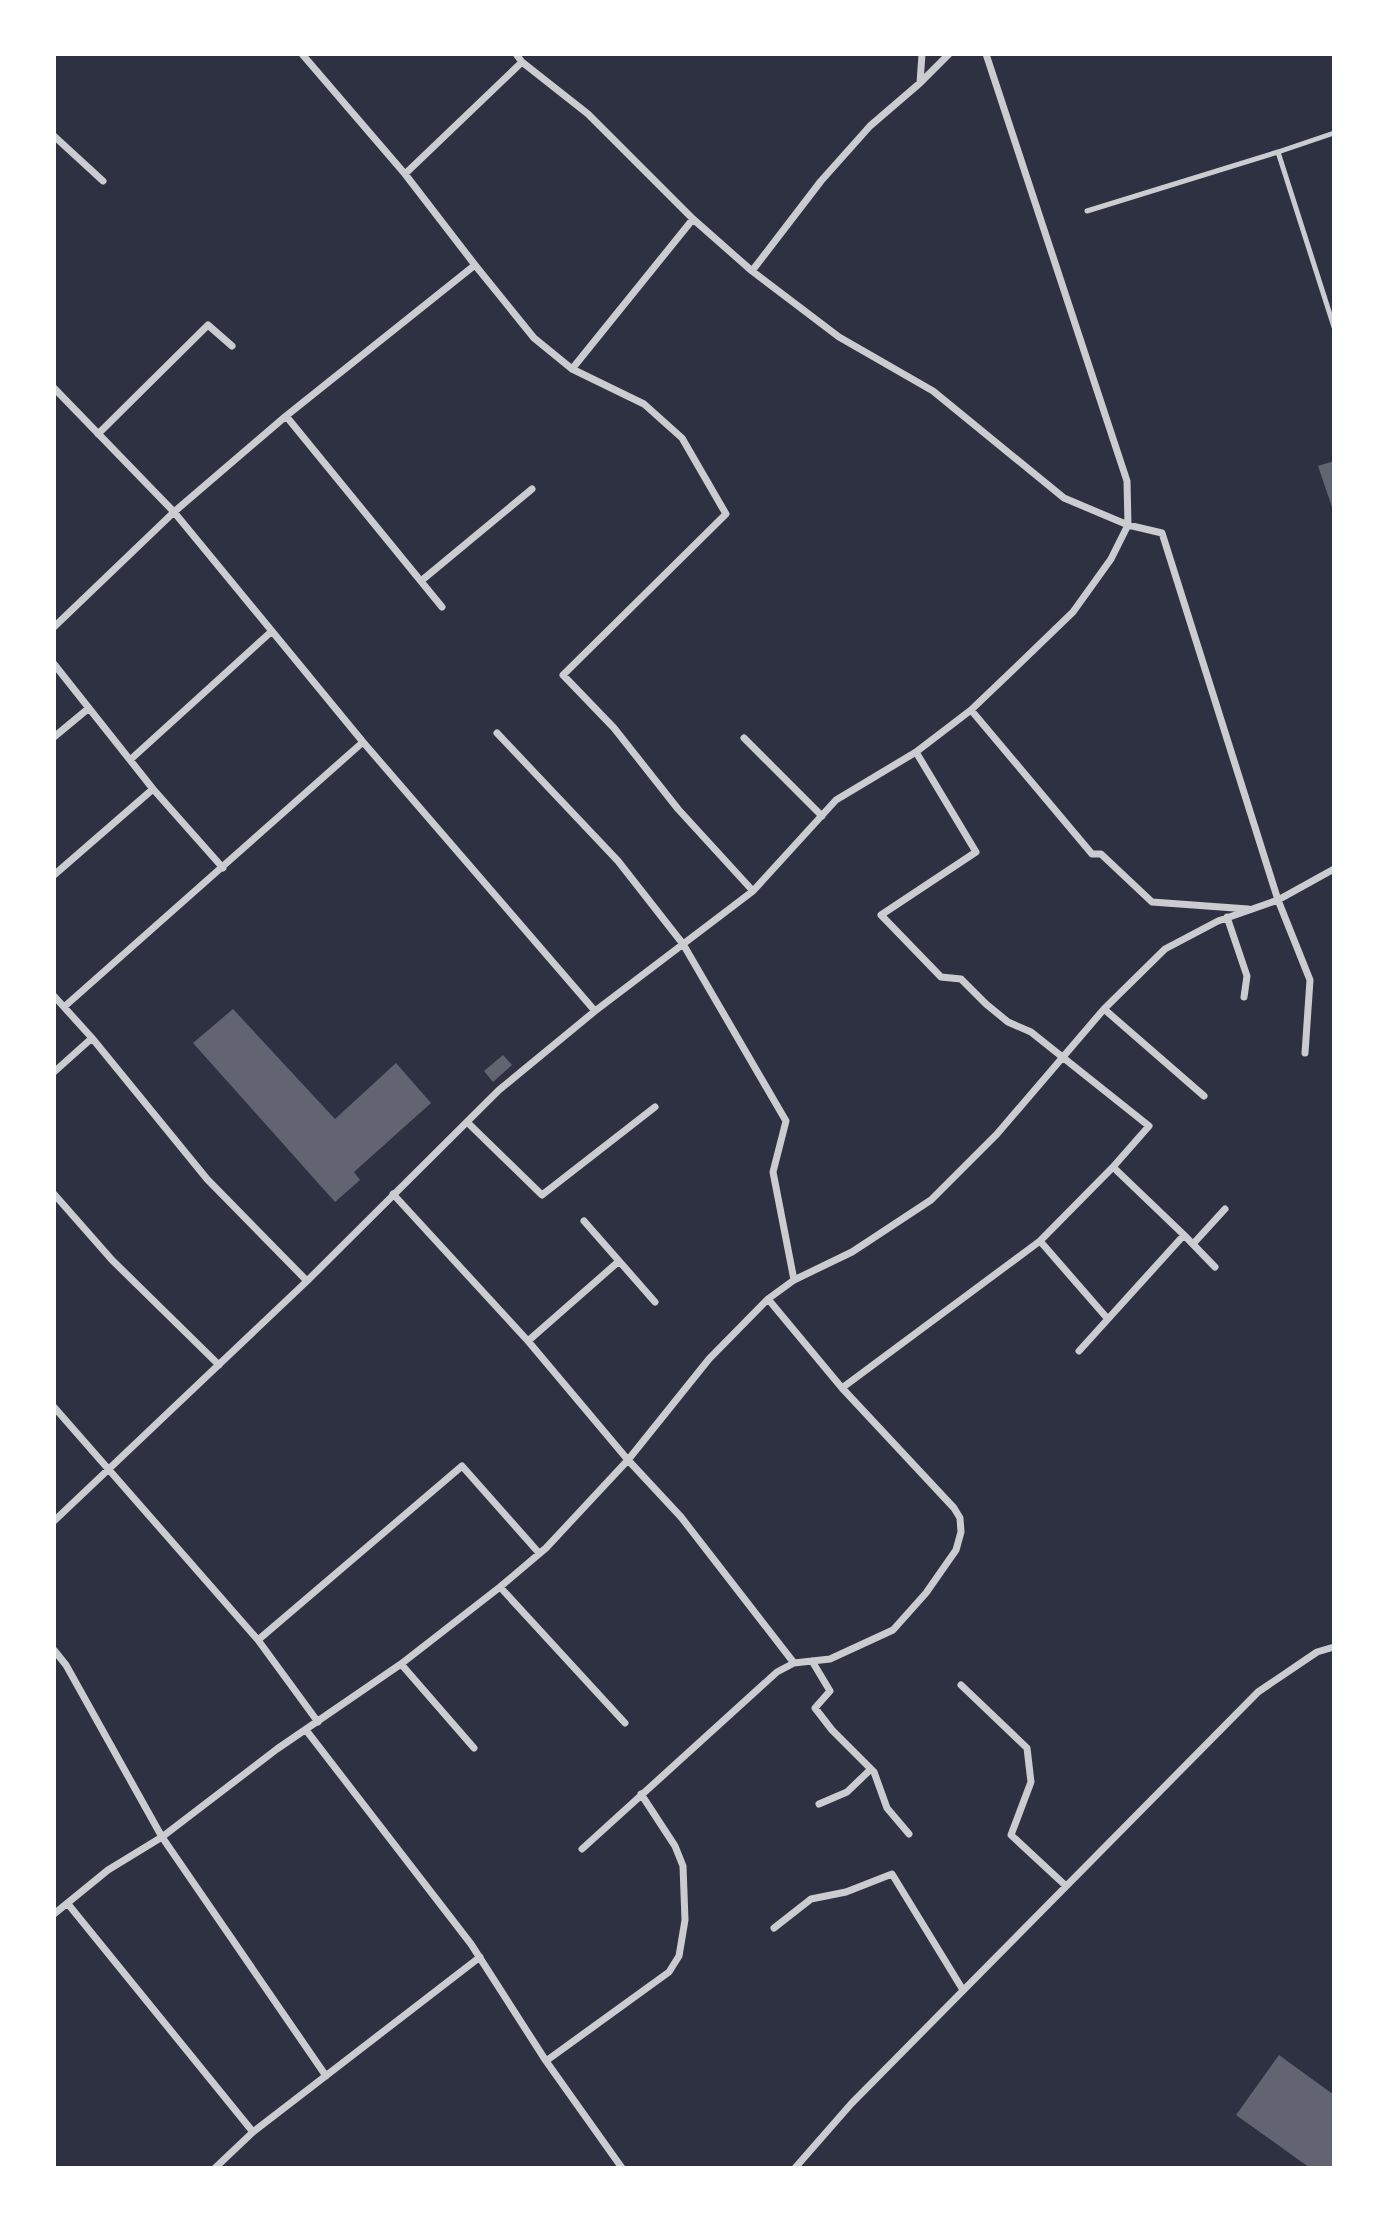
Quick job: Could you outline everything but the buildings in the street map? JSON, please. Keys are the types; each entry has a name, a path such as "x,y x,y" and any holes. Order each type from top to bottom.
{"street":[{"path":"302,54 405,174 534,338 572,369 644,404 682,438 726,514 563,675 614,728 678,809 753,891"},
{"path":"516,54 522,62 588,114 693,219 752,271 839,337 933,391 1064,498 1128,524 1162,533 1278,900 1310,980 1305,1053"},
{"path":"920,83 922,54"},
{"path":"752,271 821,181 870,126 949,54"},
{"path":"54,1521 307,1281 499,1090 595,1011 753,891 836,800 916,752 971,710 1073,612 1111,559 1128,524 1127,481 986,54"},
{"path":"405,174 522,62"},
{"path":"54,136 103,181"},
{"path":"572,369 693,219"},
{"path":"54,627 174,512 286,416 475,265"},
{"path":"98,434 208,325 232,346"},
{"path":"54,388 174,512 363,742 595,1011"},
{"path":"286,416 442,607"},
{"path":"421,582 532,489"},
{"path":"130,760 272,631"},
{"path":"54,664 153,789 223,868"},
{"path":"54,737 89,708"},
{"path":"971,710 1092,854 1101,854 1152,902 1250,909"},
{"path":"497,733 618,861 684,944 786,1121 773,1172 794,1280"},
{"path":"744,738 822,816"},
{"path":"64,1007 363,742"},
{"path":"842,1388 1040,1241 1149,1126 1031,1032 1008,1022 961,979 941,977 881,915 976,852 916,752"},
{"path":"54,875 153,789"},
{"path":"54,1914 108,1871 162,1837 277,1749 401,1664 500,1587 539,1553 628,1460 709,1359 768,1299 794,1280 852,1252 931,1200 997,1134 1104,1009 1165,949 1227,917 1278,900 1334,869"},
{"path":"1227,917 1247,976 1244,997"},
{"path":"54,996 207,1178 307,1281"},
{"path":"1104,1009 1203,1096"},
{"path":"54,1072 92,1038"},
{"path":"467,1122 542,1195 655,1107"},
{"path":"1113,1167 1215,1267"},
{"path":"54,1194 112,1260 219,1365"},
{"path":"393,1194 528,1341 628,1460 681,1517 794,1663"},
{"path":"1193,1244 1225,1209"},
{"path":"584,1221 654,1303"},
{"path":"1079,1351 1184,1235"},
{"path":"1040,1241 1107,1318"},
{"path":"528,1341 618,1262"},
{"path":"582,1849 777,1672 794,1663 830,1659 893,1630 926,1594 956,1550 961,1532 960,1518 954,1508 842,1388 768,1299"},
{"path":"54,1407 258,1640 318,1722"},
{"path":"258,1640 463,1466 539,1553"},
{"path":"500,1587 625,1723"},
{"path":"795,2168 851,2105 1258,1692 1317,1652 1334,1647"},
{"path":"54,1650 162,1837 326,2076"},
{"path":"812,1661 830,1691 815,1708 832,1730 871,1769 887,1808 909,1834"},
{"path":"401,1664 474,1748"},
{"path":"961,1685 1027,1748 1031,1782 1011,1835 1066,1886"},
{"path":"306,1730 480,1957 546,2060 622,2168"},
{"path":"819,1804 846,1792 871,1769"},
{"path":"546,2060 668,1972 679,1956 685,1920 683,1866 675,1846 641,1794"},
{"path":"774,1928 811,1899 846,1892 892,1874 963,1990"},
{"path":"68,1904 253,2132"},
{"path":"215,2168 253,2132 480,1957"}],"lane":[{"path":"1087,211 1334,133"},
{"path":"1278,152 1334,327"}]}
